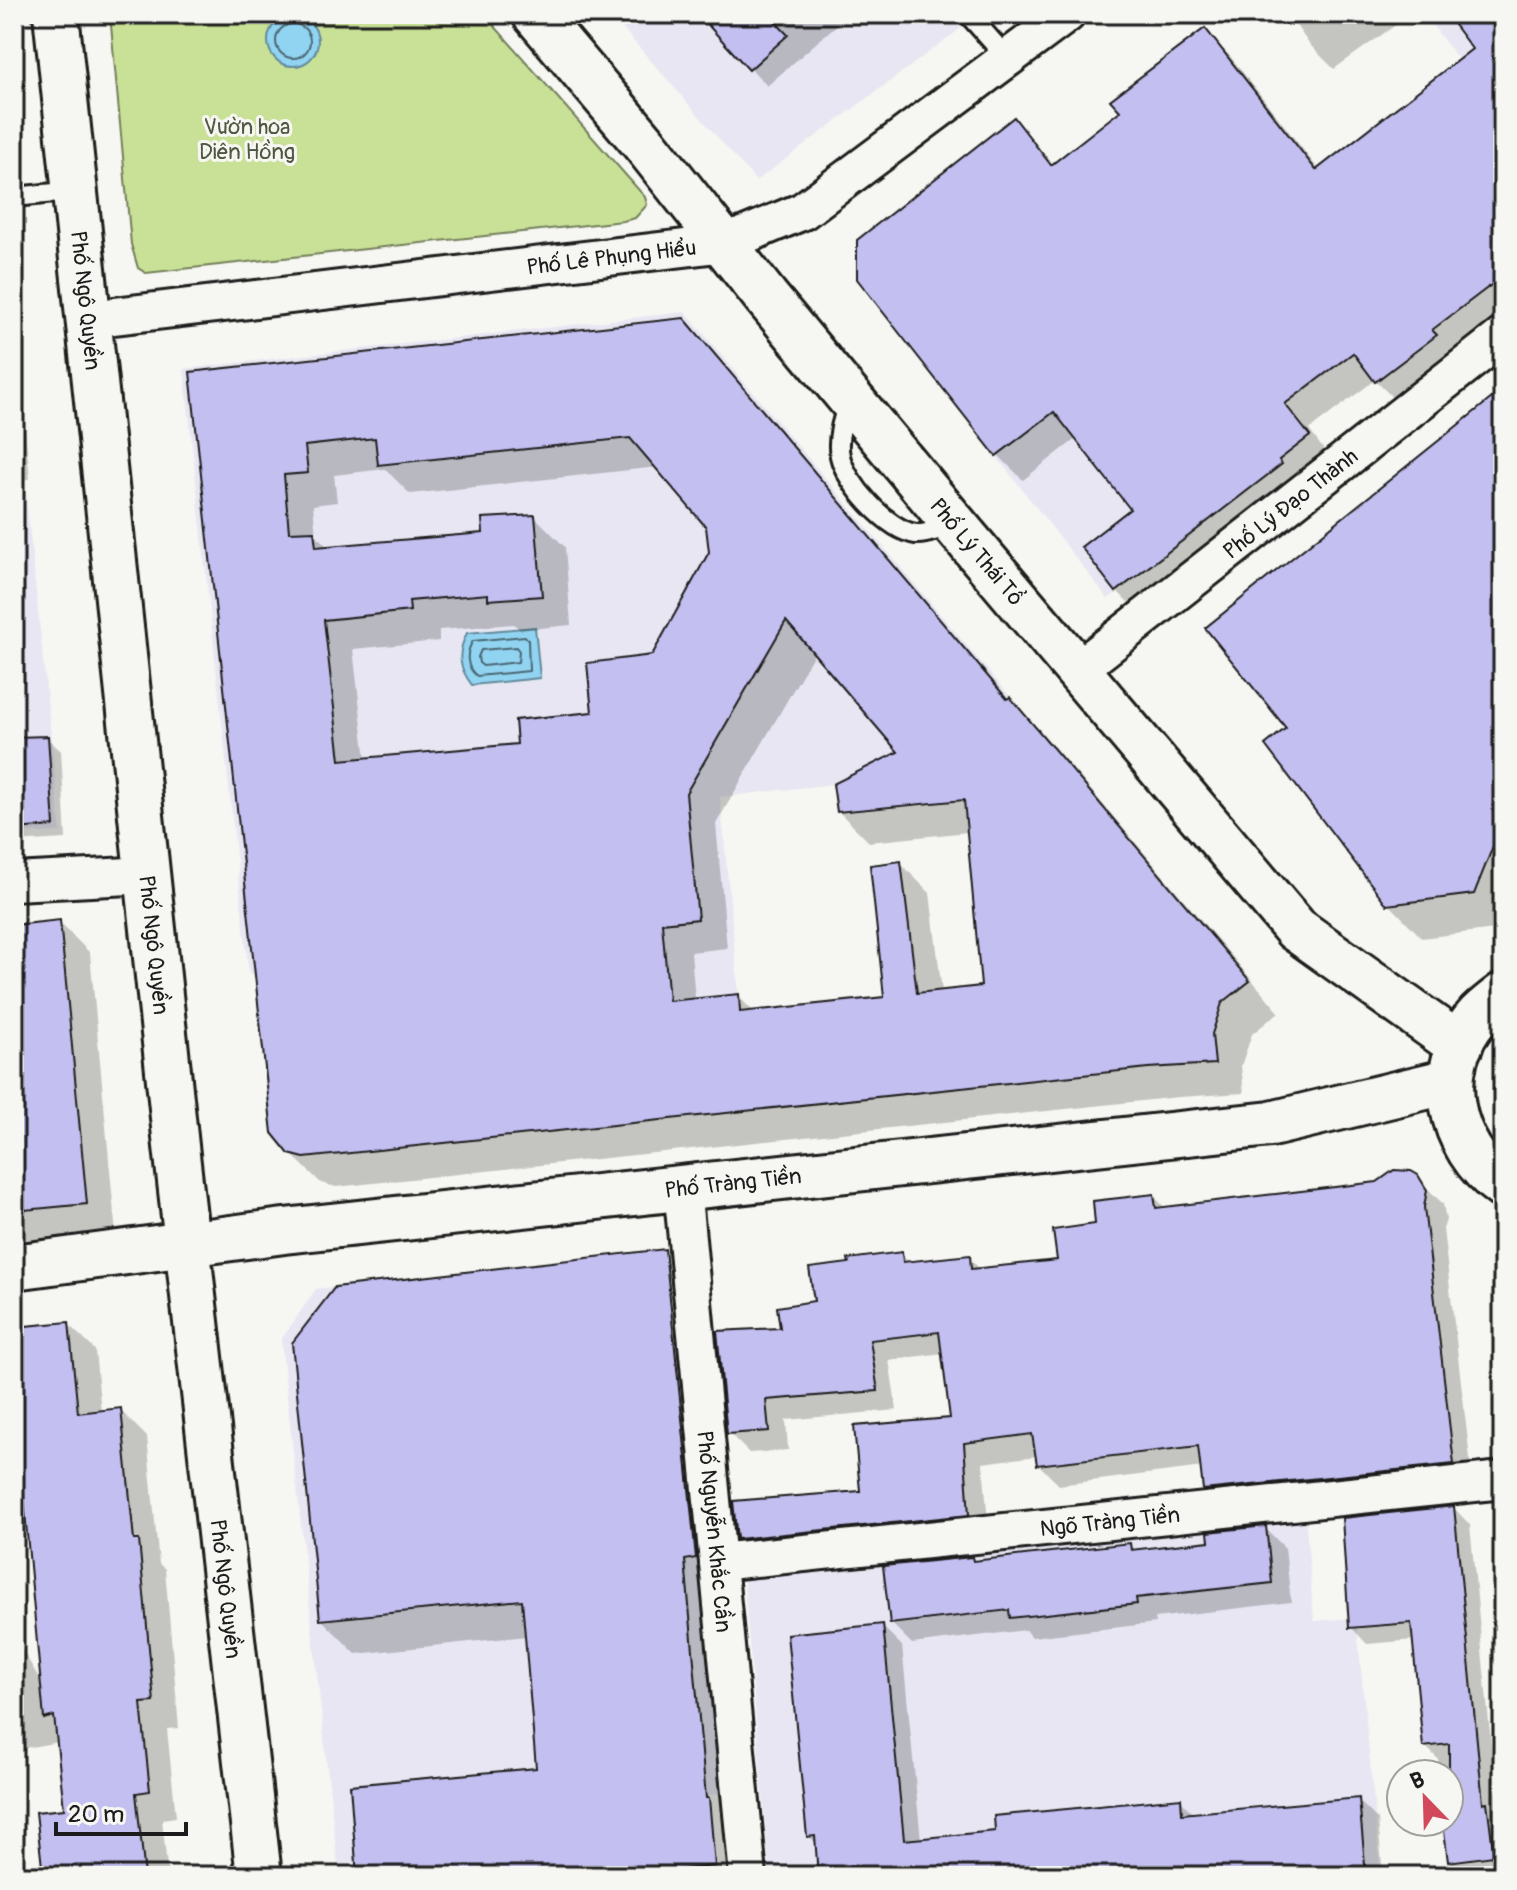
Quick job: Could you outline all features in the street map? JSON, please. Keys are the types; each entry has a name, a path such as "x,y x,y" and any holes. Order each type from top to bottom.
{"street":[{"name":"Phố Ngô Quyền","path":"56,14 187,1245 259,1876"},
{"name":"Phố Lý Thái Tổ","path":"535,14 1076,671 1296,929 1455,1063"},
{"name":"Phố Lê Phụng Hiểu","path":"89,319 726,243 803,211 1067,14"},
{"name":"Phố Lý Đạo Thành","path":"1076,671 1503,336"},
{"path":"14,882 149,875"},
{"path":"1503,995 1478,1016 1455,1063 1451,1103 1457,1128 1469,1153 1487,1174 1503,1186"},
{"name":"Phố Tràng Tiền","path":"14,1267 284,1231 1271,1124 1455,1063"},
{"name":"Phố Nguyễn Khắc Cần","path":"682,1187 748,1876"},
{"name":"Ngõ Tràng Tiền","path":"718,1562 1503,1480"}],"lane":[{"path":"968,14 1007,58"},
{"path":"14,197 75,191"}],"shaded area":[{"path":"610,14 954,14 964,26 756,181"},
{"path":"1424,14 1503,14 1489,100"},
{"path":"1142,284 1282,464 1108,599 967,419"},
{"path":"685,312 1010,697 833,784 720,797 750,1111 600,1126 571,810 358,964 249,974 184,369"},
{"path":"14,382 61,832 14,834"},
{"path":"454,1274 489,1581 699,1558 723,1794 705,1795 514,1876 339,1876 281,1340 316,1289"},
{"path":"1305,1514 1314,1621 1356,1618 1381,1876 770,1876 743,1573"}],"green space":[{"name":"Vườn hoa Diên Hồng","path":"110,14 484,14 645,197 647,205 635,218 623,221 146,273 138,268 131,244"}],"water":[{"path":"293,16 311,23 318,41 311,59 293,66 275,59 268,41 275,23"},
{"path":"535,627 540,678 472,685 460,660 467,633"}],"building":[{"path":"698,14 768,14 788,35 749,70"},
{"path":"1446,14 1503,14 1503,276 1432,330 1437,335 1375,382 1353,353 1285,404 1310,436 1279,460 1282,464 1116,592 1081,547 1130,509 1054,412 996,456 857,279 857,240 1014,117 1051,165 1120,111 1110,100 1205,28 1316,170 1472,49"},
{"path":"684,318 1250,981 1222,1003 1212,1034 1215,1064 1148,1068 304,1158 289,1154 272,1133 190,372","holes":["375,438 378,465 630,438 706,527 709,552 652,655 587,663 592,712 515,720 517,744 340,760 324,620 410,611 409,601 488,594 488,600 542,596 535,515 482,518 483,533 316,547 314,531 289,532 284,475 308,473 305,446","786,621 898,752 833,784 837,812 964,800 981,986 917,993 901,861 870,865 884,997 740,1012 739,994 669,1001 662,923 698,919 686,793"]},
{"path":"1503,389 1503,821 1474,894 1387,905 1265,745 1286,728 1205,628"},
{"path":"48,736 54,826 14,829 14,737"},
{"path":"60,920 87,1204 14,1211 14,925"},
{"path":"1394,1170 1411,1171 1418,1175 1427,1190 1424,1207 1454,1464 1203,1490 1198,1446 1037,1465 1032,1434 964,1443 969,1515 737,1539 733,1501 860,1491 854,1426 950,1418 939,1332 870,1340 878,1391 766,1400 769,1431 727,1434 717,1331 780,1328 777,1307 814,1301 809,1268 902,1252 903,1262 970,1255 971,1269 1057,1260 1053,1230 1095,1224 1093,1201 1154,1194 1156,1208 1377,1182"},
{"path":"665,1249 696,1558 685,1560 715,1866 609,1876 357,1876 350,1785 536,1768 522,1600 320,1620 292,1343 335,1287"},
{"path":"69,1322 78,1413 121,1408 134,1540 139,1540 154,1702 141,1703 150,1791 136,1793 145,1876 43,1876 36,1812 64,1809 54,1716 44,1719 22,1479 14,1480 14,1327"},
{"path":"1454,1506 1483,1803 1487,1802 1494,1856 1448,1862 1445,1838 1465,1838 1465,1758 1449,1758 1449,1744 1423,1747 1411,1623 1349,1628 1342,1518"},
{"path":"1266,1526 1272,1583 1136,1598 1137,1604 1010,1618 1009,1610 890,1624 883,1566 972,1557 973,1561 1130,1543 1131,1550 1209,1541 1208,1532"},
{"path":"883,1624 904,1840 995,1831 994,1816 1181,1798 1182,1814 1359,1798 1366,1876 818,1876 815,1836 807,1837 787,1634"}]}
